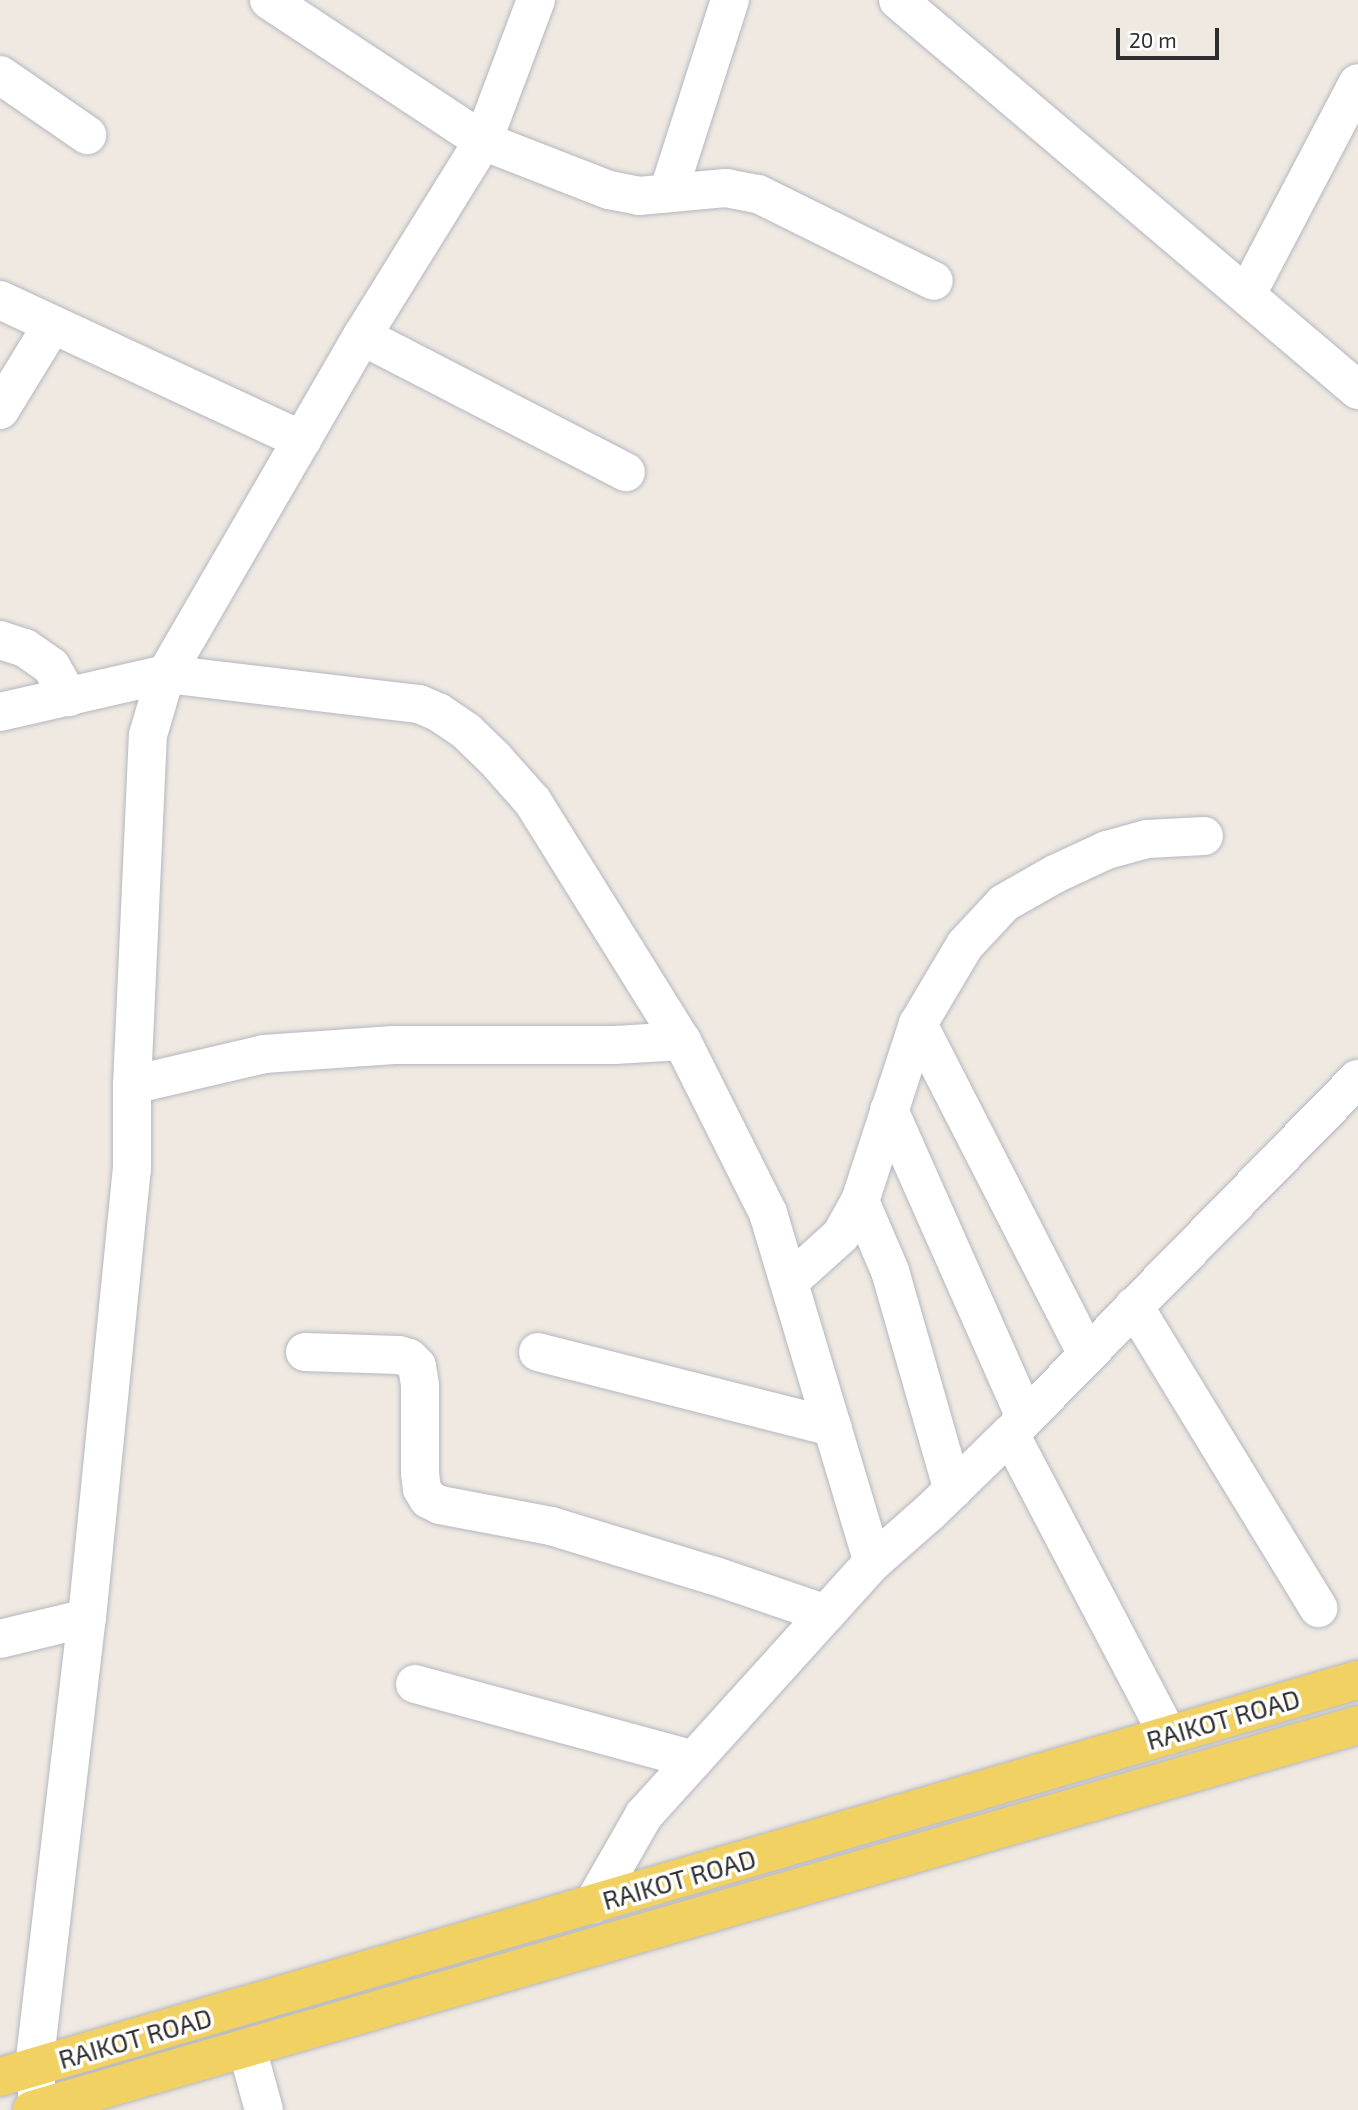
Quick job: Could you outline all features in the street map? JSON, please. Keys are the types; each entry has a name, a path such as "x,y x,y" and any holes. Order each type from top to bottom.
{"main road":[{"name":"RAIKOT ROAD","path":"30,2069 1358,1680"},
{"name":"RAIKOT ROAD","path":"51,2107 247,2048 1357,1730"}],"street":[{"path":"269,0 483,141 609,190 639,196 726,188 758,194 934,281"},
{"path":"51,2107 30,2069 87,1618 132,1170 132,1085 148,735 166,674 362,336 483,141 536,0"},
{"path":"668,192 730,0"},
{"path":"898,0 1358,390"},
{"path":"0,75 87,135"},
{"path":"1247,294 1358,83"},
{"path":"0,300 302,440"},
{"path":"0,410 52,325"},
{"path":"362,336 626,472"},
{"path":"0,640 25,648 51,666 69,697"},
{"path":"0,712 166,674 419,704 438,712 466,731 495,759 533,802 682,1041 768,1213 873,1562"},
{"path":"789,1282 841,1235 860,1201 918,1024 965,945 1004,903 1055,874 1107,850 1147,839 1204,836"},
{"path":"918,1024 1086,1353"},
{"path":"132,1085 264,1054 394,1045 614,1045 682,1041"},
{"path":"593,1904 644,1815 873,1562 953,1490 1358,1079"},
{"path":"889,1110 1017,1426 1168,1735"},
{"path":"860,1201 890,1271 953,1490"},
{"path":"1134,1306 1318,1608"},
{"path":"304,1352 399,1355 409,1358 417,1366 420,1386 420,1473 422,1489 428,1499 440,1505 551,1526 715,1576 826,1614"},
{"path":"538,1352 833,1427"},
{"path":"0,1639 87,1618"},
{"path":"415,1684 694,1760"},
{"path":"247,2048 264,2110"}]}
